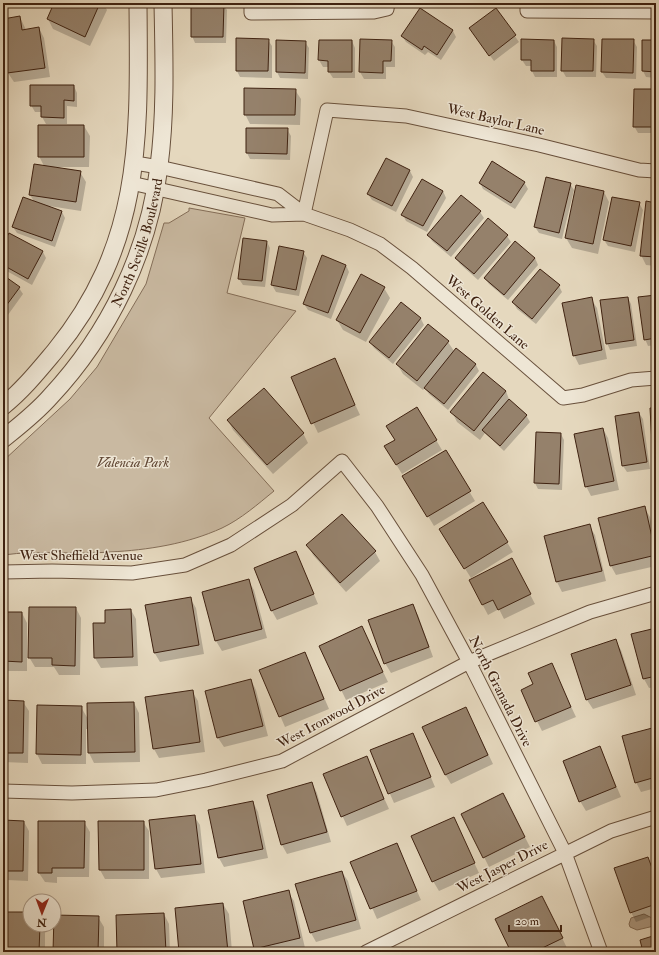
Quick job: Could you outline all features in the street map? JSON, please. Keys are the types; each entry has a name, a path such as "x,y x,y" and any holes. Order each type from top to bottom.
{"street":[{"name":"North Seville Boulevard","path":"3,406 40,370 64,340 84,310 105,269 120,232 131,183 138,132 138,3"},
{"name":"North Seville Boulevard","path":"3,440 50,398 72,373 99,335 128,279 149,218 156,189 159,167 163,118 163,3"},
{"path":"251,8 374,12 387,6"},
{"path":"527,7 656,12"},
{"name":"West Baylor Lane","path":"304,214 328,110 406,116 539,145 639,170 656,171"},
{"name":"West Golden Lane","path":"134,163 159,167 278,194 304,214 350,230 380,244 412,268 563,398 583,395 631,380 656,378"},
{"name":"West Golden Lane","path":"131,183 272,215 304,214"},
{"name":"West Sheffield Avenue","path":"3,572 52,571 132,573 184,566 231,545 286,509 342,461"},
{"name":"North Granada Drive","path":"342,461 377,506 422,575 469,662 564,853 601,952"},
{"name":"West Ironwood Drive","path":"3,791 72,792 156,790 206,780 282,761 469,662 590,612 656,594"},
{"name":"West Jasper Drive","path":"366,952 611,831 656,817"}],"green space":[{"name":"Valencia Park","path":"189,208 245,218 227,293 296,311 209,418 274,491 249,511 222,528 209,534 181,542 153,548 97,553 30,553 3,555 3,461 70,399 97,367 146,284 164,223 169,223 189,211"}],"shaded area":[{"path":"644,914 654,919 654,926 637,930 630,927 629,924 631,918"}],"building":[{"path":"54,3 100,3 85,37 47,19"},
{"path":"191,3 224,3 223,37 191,37"},
{"path":"420,8 453,30 437,55 424,46 422,50 401,36"},
{"path":"496,8 516,35 489,56 469,28"},
{"path":"20,16 22,30 39,27 45,68 7,73 3,46 3,19"},
{"path":"236,38 269,39 268,71 236,71"},
{"path":"562,38 594,39 593,71 561,71"},
{"path":"360,39 392,40 391,61 383,61 383,73 359,72"},
{"path":"521,39 554,40 554,71 531,71 531,60 521,60"},
{"path":"602,39 634,39 633,73 601,72"},
{"path":"276,40 306,41 305,73 276,72"},
{"path":"319,40 352,40 352,72 328,72 328,61 318,60"},
{"path":"642,40 656,40 656,72 642,71"},
{"path":"30,85 74,85 74,101 64,100 64,118 41,117 41,106 30,106"},
{"path":"244,88 296,89 295,115 244,115"},
{"path":"634,89 656,89 656,127 633,127"},
{"path":"38,125 84,125 84,157 38,157"},
{"path":"246,128 288,128 287,154 246,153"},
{"path":"386,158 410,170 392,206 367,194"},
{"path":"492,161 525,182 511,203 479,183"},
{"path":"34,164 81,171 76,202 29,195"},
{"path":"546,177 571,183 559,233 534,227"},
{"path":"422,179 443,191 423,226 401,215"},
{"path":"576,185 604,191 593,244 565,238"},
{"path":"461,195 481,211 447,251 427,235"},
{"path":"23,197 62,211 52,241 12,227"},
{"path":"612,197 640,202 631,246 603,240"},
{"path":"646,201 656,203 656,257 640,256"},
{"path":"488,218 508,235 474,274 455,258"},
{"path":"9,233 43,251 28,279 3,265 3,244"},
{"path":"243,238 267,241 262,281 238,279"},
{"path":"515,241 535,258 504,295 484,278"},
{"path":"279,246 304,251 296,290 271,285"},
{"path":"322,255 346,265 328,313 303,304"},
{"path":"540,269 560,285 532,319 512,302"},
{"path":"361,274 385,287 360,333 336,320"},
{"path":"3,275 20,287 3,310"},
{"path":"656,295 656,338 644,340 638,297"},
{"path":"592,297 602,350 573,356 562,303"},
{"path":"628,297 634,340 606,344 600,300"},
{"path":"401,302 421,318 389,358 369,342"},
{"path":"428,324 449,341 417,381 396,364"},
{"path":"456,348 476,364 444,404 424,388"},
{"path":"335,358 355,405 311,424 291,377"},
{"path":"483,372 506,391 474,431 450,412"},
{"path":"264,388 304,433 267,465 227,420"},
{"path":"509,399 527,415 500,446 482,430"},
{"path":"417,407 437,440 396,465 384,446 395,440 386,426"},
{"path":"650,408 656,408 656,461 653,462"},
{"path":"639,412 647,462 622,466 615,416"},
{"path":"603,428 614,481 585,487 574,434"},
{"path":"536,432 561,433 559,484 534,483"},
{"path":"446,450 471,491 427,517 402,476"},
{"path":"483,502 508,542 464,569 439,529"},
{"path":"645,506 656,555 610,566 598,518"},
{"path":"342,514 376,551 340,583 306,545"},
{"path":"590,524 602,571 556,582 544,536"},
{"path":"296,551 314,594 271,611 254,568"},
{"path":"512,558 531,594 498,610 493,600 482,605 469,580"},
{"path":"249,579 262,629 215,641 202,592"},
{"path":"191,597 199,645 154,653 145,605"},
{"path":"413,604 429,647 384,664 368,620"},
{"path":"29,607 76,607 75,666 52,665 52,658 28,658"},
{"path":"131,609 133,657 94,658 93,623 105,623 105,610"},
{"path":"3,612 22,612 22,662 3,661"},
{"path":"362,626 383,672 340,691 319,646"},
{"path":"656,628 656,676 643,679 631,634"},
{"path":"616,639 631,685 586,700 571,654"},
{"path":"305,652 324,699 279,717 259,670"},
{"path":"552,663 571,707 535,722 521,690 533,684 528,673"},
{"path":"251,679 263,726 217,738 205,691"},
{"path":"193,690 200,742 153,749 145,697"},
{"path":"3,700 24,701 23,753 3,753"},
{"path":"134,702 135,752 88,753 87,703"},
{"path":"37,705 82,706 81,755 36,754"},
{"path":"466,707 488,755 445,775 422,727"},
{"path":"656,727 656,777 635,783 622,736"},
{"path":"413,733 431,777 388,794 370,750"},
{"path":"600,746 616,787 579,802 563,761"},
{"path":"367,756 384,799 341,817 323,774"},
{"path":"312,782 327,832 281,845 267,795"},
{"path":"503,793 525,837 483,858 461,814"},
{"path":"253,801 263,849 218,858 208,810"},
{"path":"195,815 201,864 155,869 149,820"},
{"path":"454,817 475,863 432,882 411,836"},
{"path":"3,820 24,821 23,871 3,871"},
{"path":"38,821 85,821 84,868 52,868 52,873 38,873"},
{"path":"98,821 144,821 144,870 99,870"},
{"path":"397,843 417,891 370,909 350,862"},
{"path":"648,857 656,879 656,904 630,913 614,868"},
{"path":"342,871 356,920 310,933 295,884"},
{"path":"289,890 300,938 254,949 243,901"},
{"path":"542,896 563,938 534,952 511,952 495,919"},
{"path":"223,903 228,952 179,952 175,908"},
{"path":"3,912 22,912 22,933 40,933 39,952 3,952"},
{"path":"164,913 166,952 117,952 116,915"},
{"path":"62,915 99,916 98,952 53,952 54,933 62,933"},
{"path":"656,935 656,952 643,952 640,940"}]}
